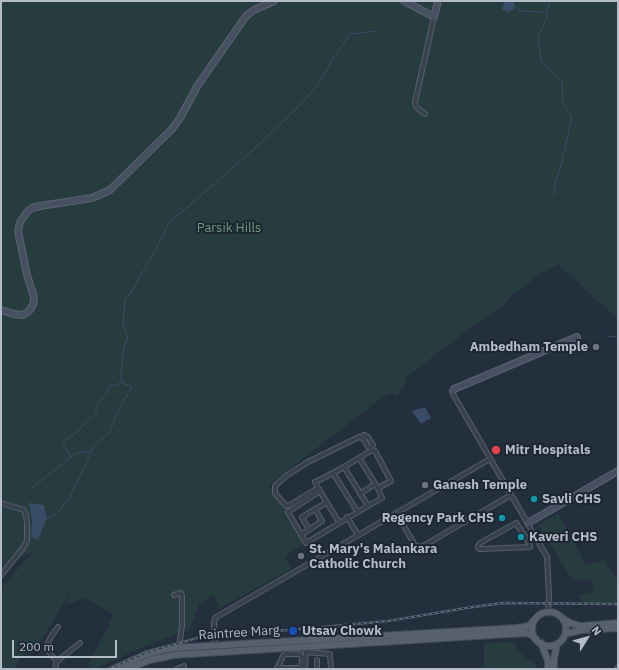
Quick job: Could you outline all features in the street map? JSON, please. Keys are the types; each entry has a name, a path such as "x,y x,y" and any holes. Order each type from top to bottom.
{"main road":[{"path":"548,669 548,661 532,630 534,620 542,613 548,612 557,614 570,623 581,626 618,623"},
{"path":"538,641 550,646 562,640 565,634 565,624 562,618"},
{"name":"Raintree Marg","path":"114,669 138,664 159,657 215,649 516,628 529,626 534,620"},
{"path":"565,634 577,630 618,628"},
{"name":"Raintree Marg","path":"128,669 158,650 179,648 215,649 526,633 532,635 538,641"},
{"path":"554,669 556,644"}],"street":[{"path":"1,310 23,315 29,311 33,305 34,297 27,275 18,231 20,222 26,214 35,207 92,198 110,190 172,129 180,118 198,85 246,16 254,10 274,1"},
{"path":"404,1 434,17"},
{"path":"425,114 416,107 415,102 438,1"},
{"path":"548,612 548,560 453,394 453,391 454,389 577,337"},
{"path":"319,490 286,506 274,491 275,486 292,472 308,462 359,437 363,438 368,447 372,447 373,445 367,436 364,435"},
{"path":"339,522 315,482 372,450 375,451 391,481 360,494"},
{"path":"319,490 288,512 305,542 308,543 347,517 382,498 377,486 359,458"},
{"path":"215,649 214,623 217,616 490,459"},
{"path":"344,467 368,506"},
{"path":"528,523 618,470"},
{"path":"333,473 357,511"},
{"path":"396,513 415,545 418,547 423,546 511,495"},
{"path":"309,530 302,517 327,502"},
{"path":"1,503 24,510 26,515 27,541 1,575"},
{"path":"301,535 322,521 315,509"},
{"path":"347,517 358,535"},
{"path":"516,523 531,546 480,549 478,546 479,544 494,536 516,523"},
{"path":"174,595 181,593 182,595 182,625 179,648"},
{"path":"57,661 48,652 46,647 58,627"},
{"path":"55,669 57,661 80,643"},
{"path":"302,669 306,652 330,654 331,669"},
{"path":"285,654 300,654 302,656 302,669 277,668 285,654"},
{"path":"317,660 317,669"},
{"path":"177,669 184,666"}],"green space":[{"name":"Parsik Hills","path":"1,1 618,1 618,320 558,264 537,276 512,296 500,308 474,325 407,377 405,385 397,396 390,393 375,403 269,485 304,543 284,557 292,569 220,608 213,595 199,605 190,629 141,648 95,669 88,664 108,627 113,614 85,598 65,605 71,591 34,652 23,654 15,669 1,669 1,588 31,554 34,555 31,553 4,566 1,565"},
{"path":"558,513 586,565 604,560 618,582 618,605 583,603 579,595 595,593 591,580 572,579 538,525"},
{"path":"513,642 524,657 535,663 535,669 484,669 484,643"}],"water":[{"path":"505,1 514,1 514,9 508,12 502,9"},
{"path":"425,407 431,418 421,424 412,411"},
{"path":"29,503 44,505 47,518 38,540 31,537 32,519"}],"waterway":[{"path":"546,14 550,1"},
{"path":"514,6 520,11 541,12 548,14 538,37 541,61 562,81 563,102 572,116 561,166 556,180 554,195"},
{"path":"46,519 58,512 70,497 95,444 109,433 119,409 132,387 122,383 121,376 124,347 128,338 123,324 125,300 132,291 156,249 170,221 253,150 297,108 317,86 350,34 377,31"},
{"path":"607,336 618,337"},
{"path":"71,457 63,445 67,439 77,432 96,413 96,405 105,396 109,387 121,383"},
{"path":"32,488 76,453 91,451"}],"railway":[{"path":"109,669 151,651 197,638 232,633 291,630 388,621 503,603 618,604"}],"place":[{"name":"Ambedham Temple","path":"596,347"},
{"name":"Mitr Hospitals","path":"496,450"},
{"name":"Ganesh Temple","path":"425,485"},
{"name":"Savli CHS","path":"534,499"},
{"name":"Regency Park CHS","path":"502,518"},
{"name":"Kaveri CHS","path":"521,537"},
{"name":"St. Mary's Malankara Catholic Church","path":"301,556"},
{"name":"Utsav Chowk","path":"293,631"}]}
